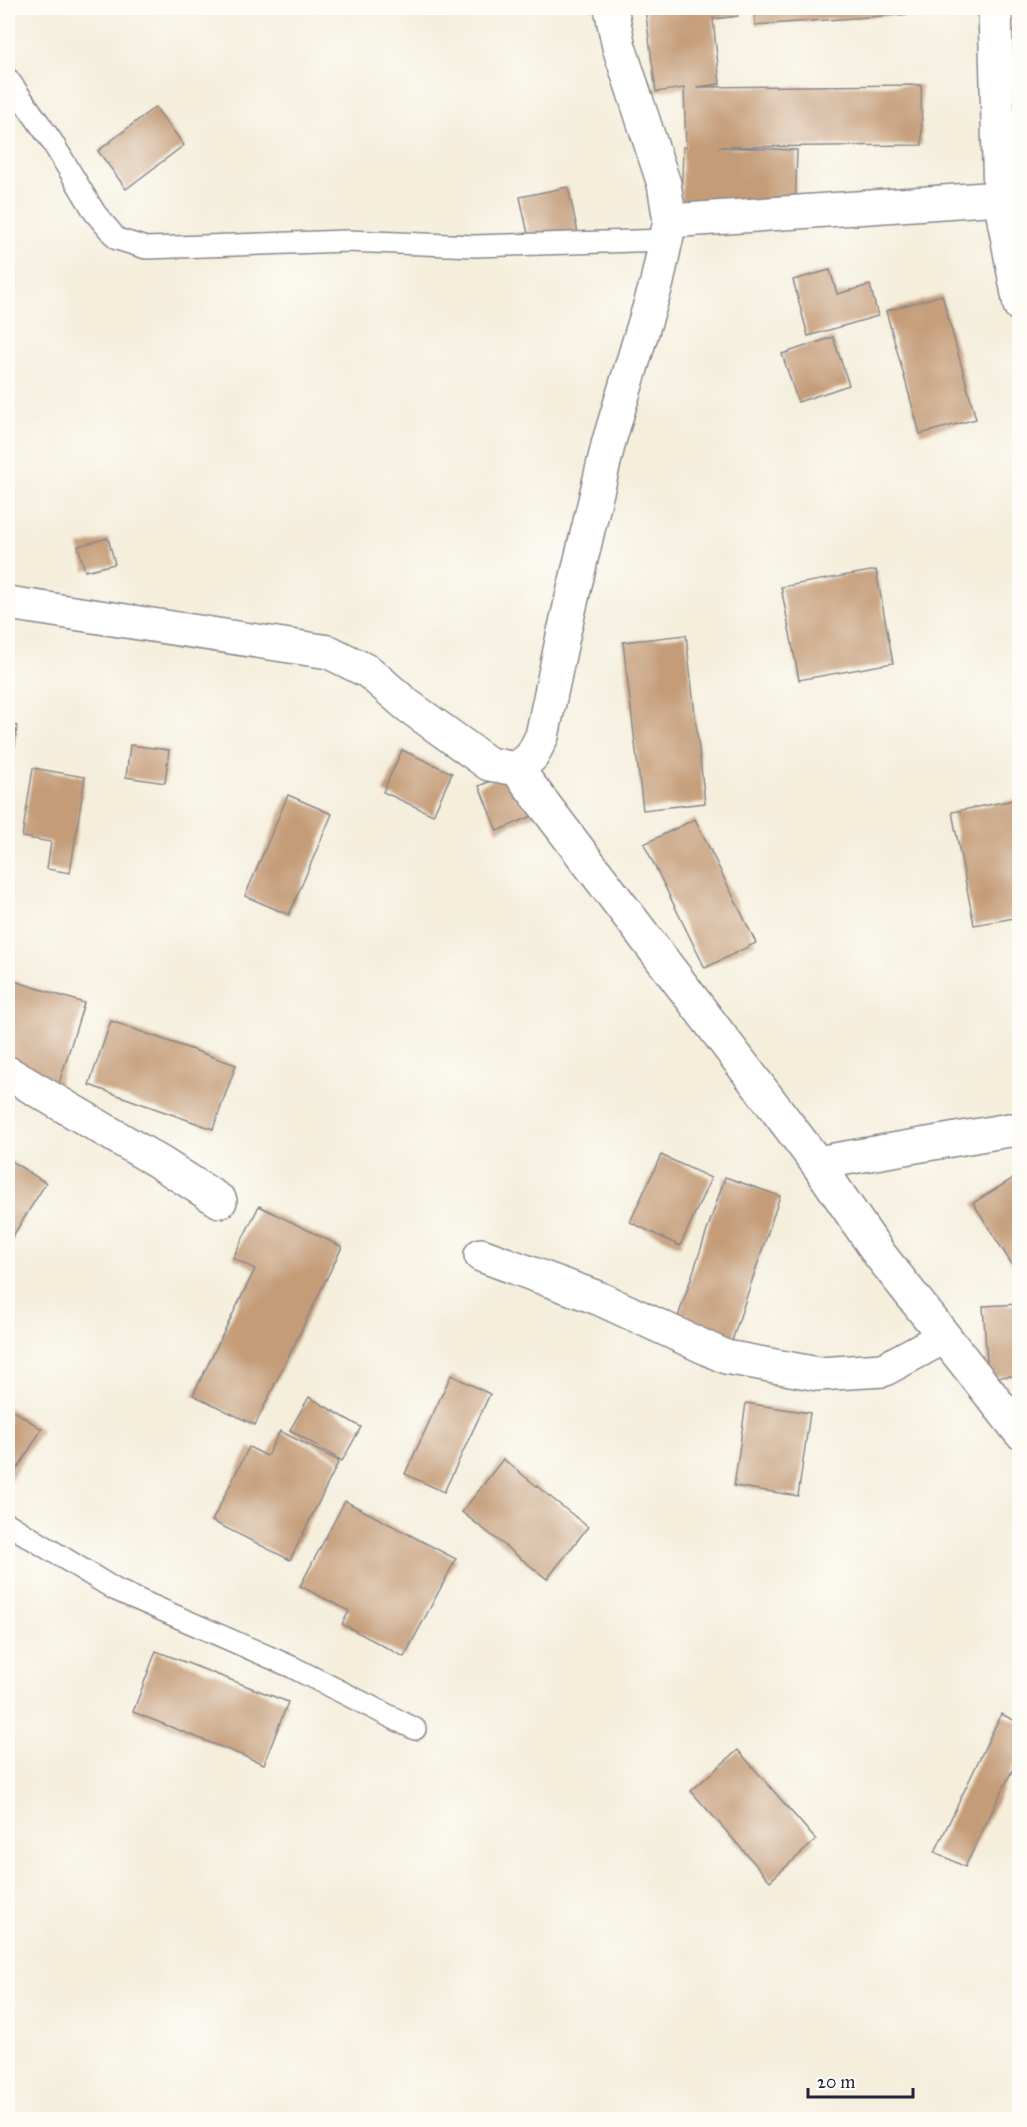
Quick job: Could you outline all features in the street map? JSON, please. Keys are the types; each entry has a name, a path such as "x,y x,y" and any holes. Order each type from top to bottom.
{"street":[{"path":"516,769 532,756 542,736 609,441 657,282 668,230 664,184 619,47 611,8"},
{"path":"995,8 1000,198 1020,305"},
{"path":"668,230 1000,198"},
{"path":"8,603 328,652 369,672 407,705 489,764 516,769 817,1163 880,1255 1020,1432"},
{"path":"8,1073 159,1162 220,1201"},
{"path":"817,1163 1009,1130 1020,1131"},
{"path":"481,1256 598,1298 726,1357 818,1374 883,1370 944,1337"}],"lane":[{"path":"8,79 51,140 95,213 117,239 147,248 347,241 474,246 668,230"},
{"path":"8,1524 116,1590 292,1667 415,1729"}],"building":[{"path":"645,8 737,8 738,16 713,19 720,84 696,87 921,85 922,145 718,147 797,150 795,213 681,209 683,147 686,147 684,88 656,92"},
{"path":"754,8 924,8 925,13 755,25"},
{"path":"1013,62 1020,62 1020,132 1016,132"},
{"path":"155,107 184,145 126,189 98,151"},
{"path":"568,187 578,233 530,243 520,197"},
{"path":"830,270 837,294 870,285 878,316 808,336 793,280"},
{"path":"942,295 976,419 920,434 886,311"},
{"path":"833,337 849,385 798,402 782,354"},
{"path":"108,538 115,564 85,571 78,546"},
{"path":"876,570 893,663 799,680 781,587"},
{"path":"686,635 705,803 643,810 623,642"},
{"path":"8,725 17,726 10,782 8,781"},
{"path":"130,745 169,750 165,783 126,777"},
{"path":"402,750 452,773 433,815 383,792"},
{"path":"33,768 85,777 70,873 47,869 51,842 22,837"},
{"path":"519,769 537,814 497,831 479,786"},
{"path":"288,795 332,814 289,915 245,896"},
{"path":"1019,799 1020,917 974,925 952,812"},
{"path":"695,819 756,943 705,968 644,844"},
{"path":"8,979 84,1003 57,1090 8,1074"},
{"path":"111,1021 236,1065 213,1129 89,1085"},
{"path":"661,1155 711,1178 680,1246 630,1222"},
{"path":"8,1159 46,1183 8,1244"},
{"path":"1020,1174 1020,1277 973,1203"},
{"path":"725,1177 780,1196 730,1347 674,1329"},
{"path":"259,1206 342,1247 255,1425 193,1395 255,1269 233,1258"},
{"path":"1020,1304 1020,1376 988,1377 983,1306"},
{"path":"451,1375 490,1394 444,1492 405,1474"},
{"path":"309,1397 361,1427 342,1461 290,1430"},
{"path":"746,1403 810,1413 798,1496 734,1486"},
{"path":"8,1407 42,1429 8,1484"},
{"path":"280,1431 339,1461 290,1560 212,1521 249,1447 267,1456"},
{"path":"503,1459 588,1527 547,1579 462,1512"},
{"path":"345,1501 456,1559 404,1657 342,1624 349,1611 300,1586"},
{"path":"156,1651 288,1702 264,1764 133,1712"},
{"path":"1001,1714 1020,1723 1020,1754 965,1867 935,1852"},
{"path":"738,1750 816,1840 770,1881 691,1791"}]}
